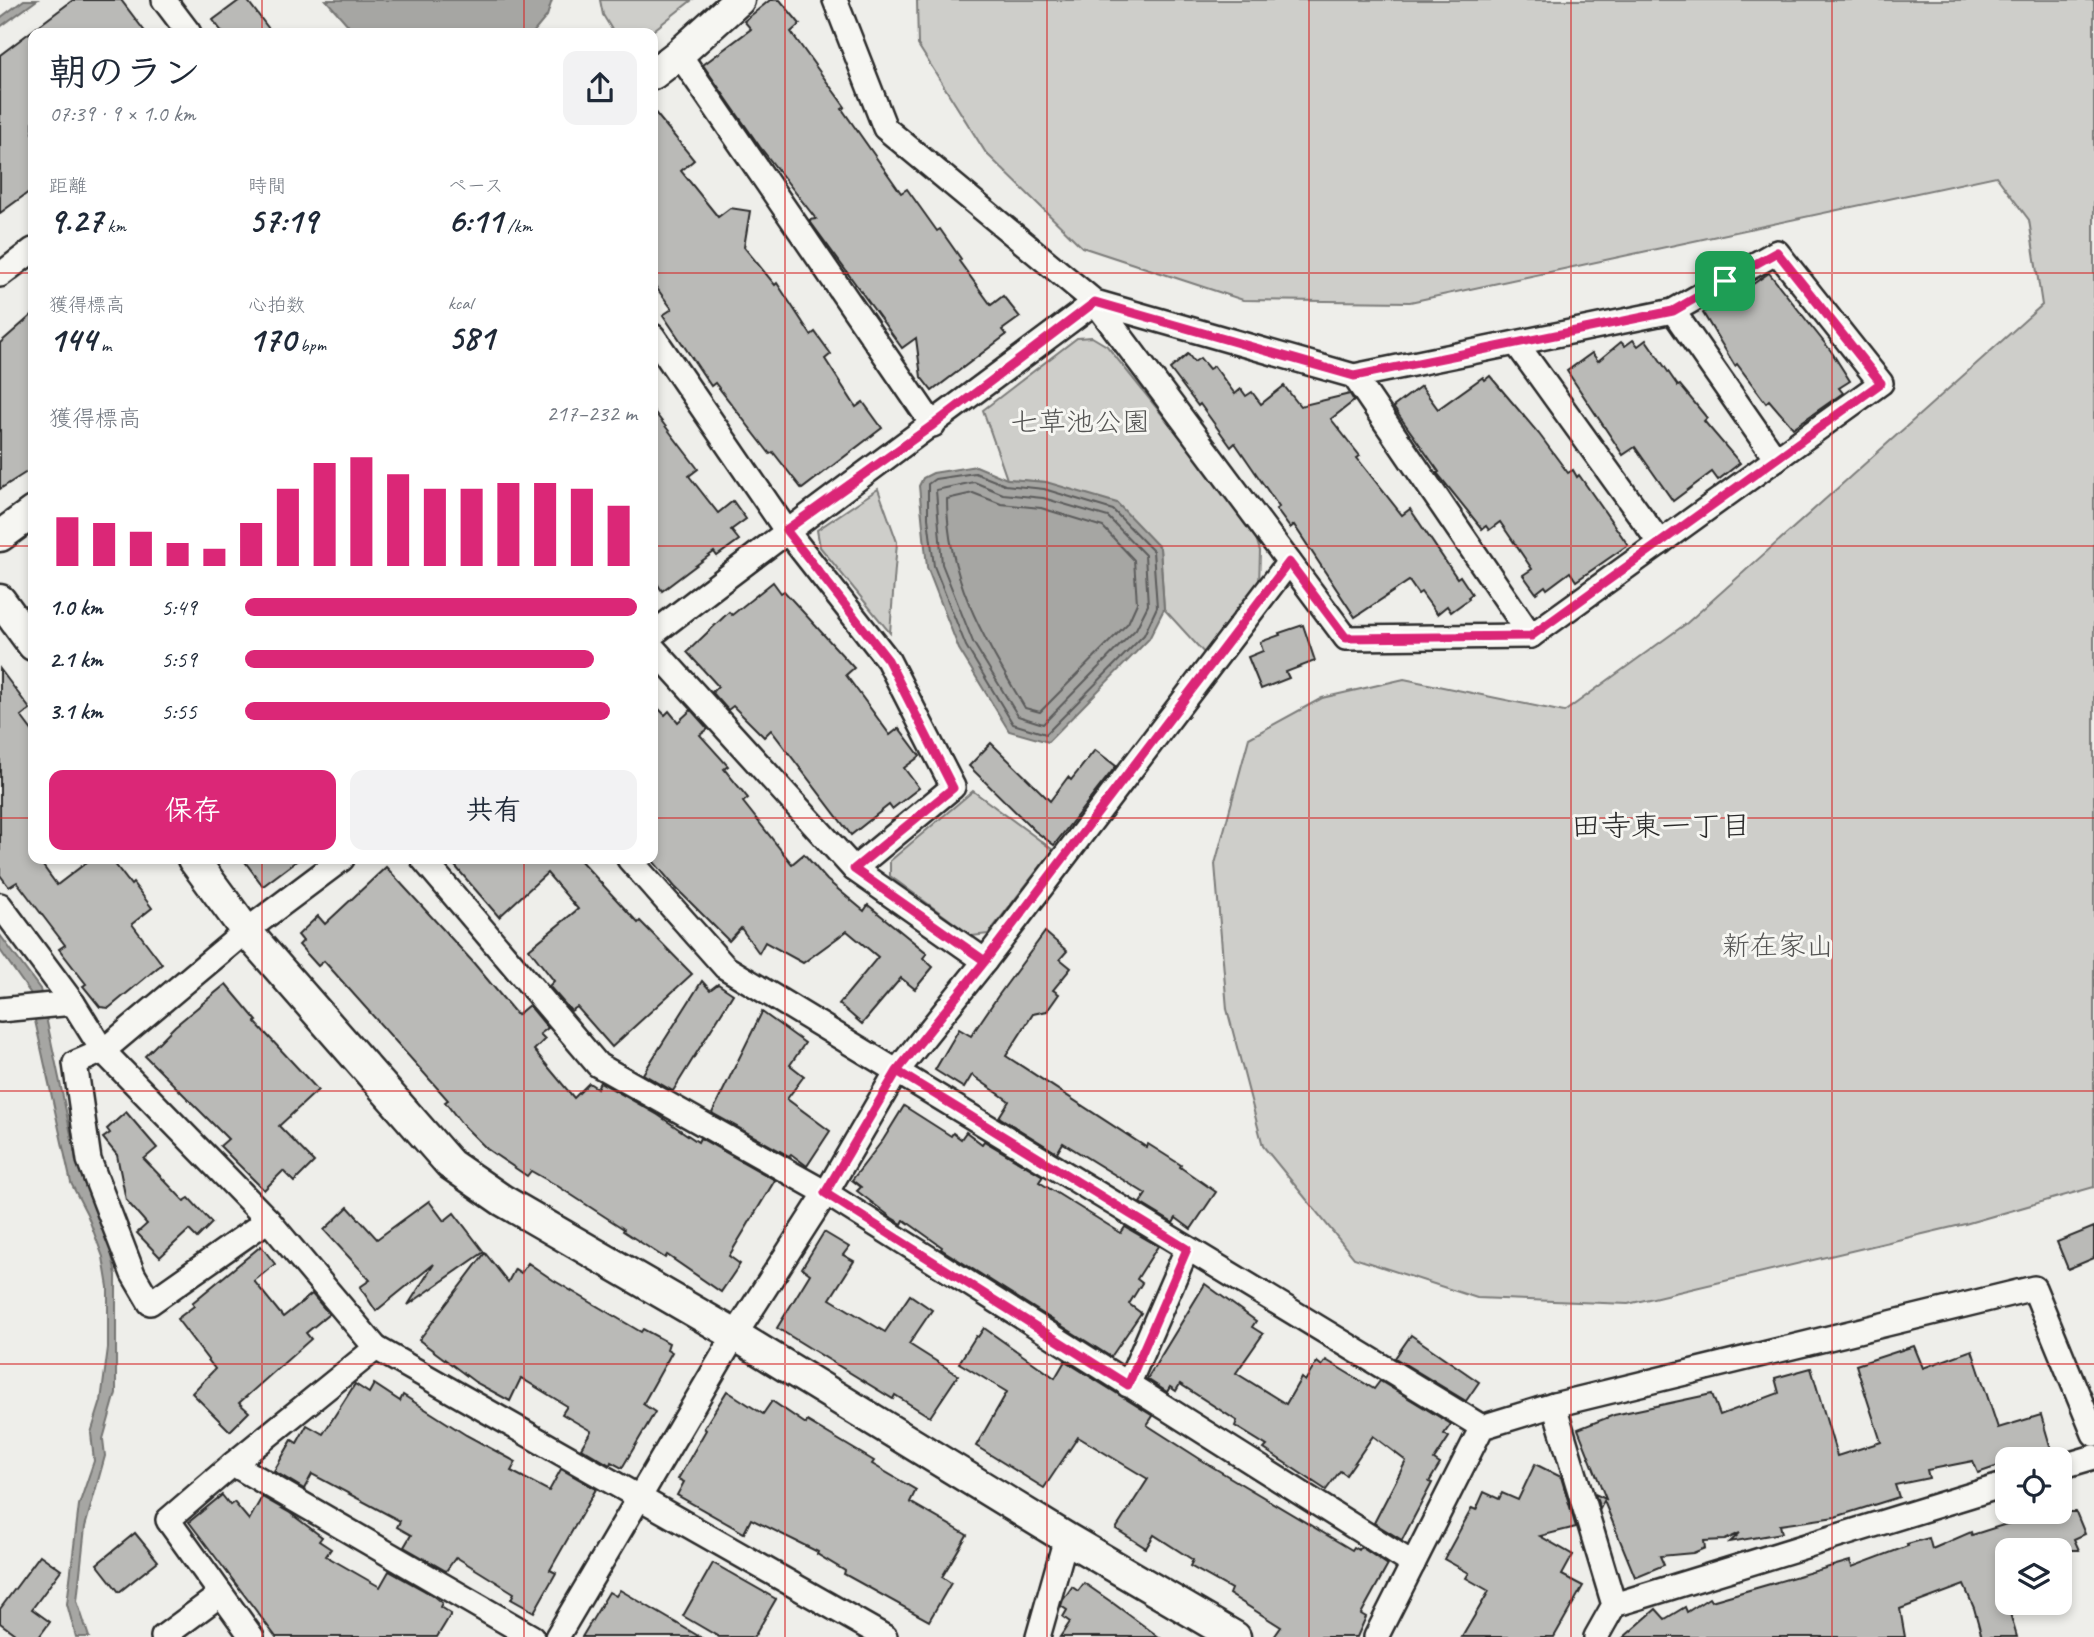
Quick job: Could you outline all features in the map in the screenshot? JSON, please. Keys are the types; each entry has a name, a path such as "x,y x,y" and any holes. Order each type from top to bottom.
{"street":[{"path":"164,0 185,28"},
{"path":"658,70 739,0"},
{"path":"835,0 885,128 1095,302 1346,638 1531,636 1881,383 1777,252 1673,311 1354,376 1095,302"},
{"path":"679,54 933,425"},
{"path":"0,275 28,254"},
{"path":"658,630 786,530 933,425 1095,302"},
{"path":"1673,311 1776,459"},
{"path":"658,343 786,530 888,660 953,788 854,869"},
{"path":"1516,343 1660,543"},
{"path":"1354,376 1531,636"},
{"path":"0,536 28,516"},
{"path":"557,1637 639,1496 897,1071 985,961 1289,562"},
{"path":"0,600 28,638"},
{"path":"658,653 854,869 985,961"},
{"path":"197,864 246,932 450,1164 502,1200 736,1335 1066,1538 1235,1637"},
{"path":"268,1220 150,1303 133,1274 89,1160 75,1063 103,1051 246,932 335,864"},
{"path":"427,864 598,1065 825,1193 1413,1564"},
{"path":"633,864 725,967 1482,1427"},
{"path":"0,905 73,1003 103,1051 268,1220 376,1348 885,1637"},
{"path":"0,1010 73,1003"},
{"path":"1128,1385 1187,1249"},
{"path":"1376,1637 1482,1427 1554,1405 2034,1288 2094,1434"},
{"path":"252,1637 169,1520 233,1464 376,1348"},
{"path":"1554,1405 1615,1605"},
{"path":"2072,1464 2094,1457"},
{"path":"233,1464 532,1637"},
{"path":"1596,1637 1615,1605 1995,1488"},
{"path":"1038,1637 1066,1538"},
{"path":"163,1637 222,1594"}],"green space":[{"path":"600,0 692,0 656,28 611,28 603,15"},
{"name":"新在家山","path":"917,0 2094,0 2094,1187 1965,1224 1628,1304 1477,1298 1354,1258 1263,1146 1227,1009 1215,864 1249,738 1322,698 1404,679 1564,712 1687,623 2042,305 2029,220 1996,176 1410,302 1243,300 1082,247 986,153 918,45"},
{"name":"七草池公園","path":"1092,337 1107,346 1253,528 1260,551 1259,587 1205,654 1164,609 1160,548 1046,482 1007,479 983,410 1077,338"},
{"path":"878,489 897,542 890,633 820,547 817,530"},
{"path":"973,791 1053,850 988,934 972,936 890,876 890,861"}],"water":[{"path":"24,0 37,0 0,27 0,18"},
{"path":"326,0 552,0 547,16 537,28 351,28"},
{"path":"976,466 1007,479 1046,482 1117,503 1160,548 1164,609 1149,639 1048,742 1009,731 959,649 927,567 919,486 923,478 933,473"},
{"path":"0,935 40,989 76,1158 108,1236 116,1275 116,1393 103,1439 105,1456 85,1527 77,1601 89,1637 76,1637 67,1604 79,1505 94,1461 91,1433 101,1401 108,1348 108,1287 103,1257 87,1214 71,1183 31,994 0,950"}],"building":[{"path":"73,0 121,0 142,28 36,28"},
{"path":"240,0 247,0 268,28 219,28 213,20"},
{"path":"770,0 780,0 800,24 791,32 845,107 842,109 901,193 907,189 937,231 940,229 991,305 1003,296 1020,317 1002,330 1006,335 932,391 921,377 916,338 902,348 809,220 816,219 760,147 703,65 751,29 744,21"},
{"path":"28,34 28,193 0,213 0,55"},
{"path":"658,116 694,160 681,171 718,217 730,208 750,211 744,247 775,285 777,283 811,335 815,332 831,354 825,359 856,407 863,402 882,428 802,489 773,452 770,454 715,383 711,386 663,315 672,309 658,290"},
{"path":"1769,273 1831,351 1850,381 1839,388 1843,393 1793,428 1769,400 1766,403 1737,364 1735,366 1703,313 1732,294 1734,297"},
{"path":"28,318 28,471 0,489 0,343"},
{"path":"1633,340 1638,346 1646,340 1678,386 1680,385 1707,418 1704,421 1740,463 1718,480 1712,472 1673,501 1635,447 1623,455 1567,371 1592,353 1598,361 1621,342 1625,346"},
{"path":"1188,354 1194,362 1200,358 1209,369 1214,366 1235,394 1241,389 1246,396 1252,392 1261,404 1284,386 1300,406 1350,394 1354,401 1331,419 1360,456 1357,458 1402,515 1410,509 1457,578 1460,576 1472,594 1469,599 1451,612 1447,606 1437,614 1409,581 1355,617 1294,525 1290,528 1276,509 1279,507 1235,443 1231,447 1170,369"},
{"path":"1490,376 1568,473 1573,470 1577,477 1579,475 1628,545 1576,581 1570,572 1547,589 1545,586 1536,593 1523,575 1532,569 1500,522 1489,530 1486,526 1482,529 1437,473 1439,472 1393,407 1421,386 1438,409 1483,377 1485,380"},
{"path":"658,417 698,469 689,476 718,513 733,501 746,519 731,530 739,540 717,556 714,552 662,591 658,585"},
{"path":"773,582 854,668 846,675 890,735 899,728 920,756 904,768 919,788 892,809 889,805 851,835 771,730 764,737 733,706 728,710 712,692 718,686 687,652 729,612 732,615"},
{"path":"1303,625 1315,661 1286,672 1289,678 1261,689 1248,657 1263,651 1260,642"},
{"path":"0,669 28,706 28,711 21,716 28,725 28,864 42,864 57,885 84,864 115,864 152,908 132,924 162,964 109,1008 100,1007 59,949 65,945 17,882 9,887 0,875"},
{"path":"658,708 665,715 669,711 678,722 691,710 708,729 700,735 728,766 724,769 748,798 743,802 792,864 804,854 827,880 864,911 868,905 927,953 923,958 933,967 915,989 901,978 862,1024 839,1004 878,957 847,931 803,963 765,942 759,953 741,928 729,941 656,864 658,864"},
{"path":"991,743 1050,801 1068,777 1071,780 1095,750 1116,766 1054,845 1035,831 969,766"},
{"path":"247,864 292,864 263,886"},
{"path":"453,864 584,864 638,923 640,921 692,974 612,1047 577,1007 571,1011 549,986 554,981 529,949 578,909 547,873 499,917"},
{"path":"386,867 517,1015 529,1005 548,1028 540,1034 545,1039 534,1050 574,1098 589,1083 597,1088 600,1082 658,1115 698,1142 700,1138 775,1180 729,1256 740,1264 721,1292 667,1255 665,1258 623,1231 624,1229 556,1185 531,1171 527,1176 487,1149 462,1124 445,1102 448,1100 324,961 318,966 299,945 303,941 298,935 318,916 325,924"},
{"path":"1045,932 1067,951 1060,959 1071,968 1053,990 1059,994 1047,1011 1033,1014 1006,1056 1146,1147 1148,1144 1181,1165 1180,1167 1216,1192 1191,1229 1176,1218 1173,1223 1140,1203 1146,1194 1063,1143 1057,1153 999,1117 1009,1101 972,1075 964,1088 935,1070 959,1029 971,1036"},
{"path":"702,981 710,990 718,984 733,994 673,1091 643,1074"},
{"path":"226,984 257,1021 255,1022 318,1090 279,1126 314,1162 294,1182 283,1171 264,1190 220,1146 228,1139 145,1056 175,1026"},
{"path":"762,1012 805,1043 790,1065 804,1076 787,1099 830,1131 807,1166 791,1154 789,1156 712,1113"},
{"path":"904,1106 951,1136 953,1133 961,1139 966,1132 982,1144 984,1141 1043,1176 1039,1182 1121,1233 1125,1227 1158,1246 1137,1279 1142,1283 1129,1304 1141,1313 1111,1357 941,1249 942,1247 904,1220 902,1224 892,1218 857,1191 861,1187 852,1180 883,1140"},
{"path":"126,1112 157,1148 144,1159 184,1201 189,1198 212,1223 197,1238 189,1230 160,1257 137,1233 147,1224 126,1200 117,1155 103,1138 110,1133 107,1129"},
{"path":"429,1201 444,1221 454,1213 484,1252 408,1305 434,1264 376,1311 360,1287 370,1280 324,1230 348,1207 377,1239"},
{"path":"2094,1227 2094,1258 2068,1269 2057,1242"},
{"path":"824,1232 849,1247 843,1255 854,1261 830,1299 885,1332 910,1295 932,1310 909,1344 958,1375 930,1417 895,1395 893,1399 777,1328 810,1274 802,1268"},
{"path":"261,1246 275,1264 254,1281 283,1317 312,1294 329,1314 306,1333 311,1339 239,1403 249,1412 230,1431 192,1393 215,1369 177,1319 194,1306 192,1303"},
{"path":"485,1253 508,1282 515,1269 521,1273 528,1263 641,1332 643,1329 669,1343 667,1349 672,1352 643,1404 655,1412 622,1468 611,1462 610,1465 581,1448 591,1431 562,1414 567,1406 521,1378 510,1401 475,1382 419,1340"},
{"path":"1205,1284 1256,1321 1252,1327 1263,1334 1236,1373 1286,1404 1301,1378 1305,1381 1317,1362 1322,1366 1326,1360 1374,1389 1380,1381 1451,1424 1444,1434 1449,1437 1434,1460 1440,1464 1429,1482 1432,1483 1402,1540 1374,1523 1406,1461 1373,1436 1346,1475 1340,1471 1326,1490 1264,1449 1267,1446 1235,1426 1237,1421 1180,1384 1176,1391 1170,1387 1167,1392 1147,1379"},
{"path":"984,1328 1055,1378 1065,1361 1153,1416 1147,1425 1211,1466 1352,1550 1354,1547 1359,1550 1361,1547 1388,1565 1361,1614 1366,1617 1357,1637 1274,1637 1281,1627 1229,1594 1231,1589 1190,1566 1193,1560 1154,1535 1146,1548 1116,1529 1148,1479 1078,1437 1044,1488 976,1446 1007,1392 959,1363"},
{"path":"1411,1335 1479,1382 1466,1401 1395,1358"},
{"path":"1914,1346 1923,1368 1972,1350 1998,1428 2041,1415 2050,1447 1995,1447 1995,1467 1978,1473 1973,1461 1927,1470 1929,1478 1895,1485 1899,1497 1835,1517 1780,1525 1782,1533 1730,1542 1740,1533 1725,1540 1704,1541 1705,1548 1693,1553 1660,1556 1664,1565 1635,1577 1604,1501 1600,1509 1595,1494 1606,1499 1578,1429 1614,1415 1712,1394 1720,1415 1779,1393 1775,1378 1811,1368 1837,1456 1881,1442 1856,1365"},
{"path":"355,1384 369,1393 374,1384 400,1401 403,1395 466,1435 516,1462 511,1471 549,1491 561,1469 596,1489 550,1570 556,1573 534,1612 511,1599 514,1593 456,1557 446,1571 404,1547 411,1535 397,1527 400,1521 312,1474 304,1489 274,1471 292,1440 297,1443 307,1425 323,1434"},
{"path":"727,1391 763,1414 772,1401 806,1424 807,1421 874,1461 872,1464 916,1490 910,1502 967,1535 942,1577 951,1583 929,1621 844,1574 845,1571 817,1554 818,1552 751,1519 744,1533 677,1495 684,1482 678,1479"},
{"path":"1535,1464 1561,1477 1576,1527 1540,1536 1573,1555 1562,1575 1583,1586 1554,1637 1462,1637 1489,1591 1466,1578 1469,1573 1444,1559 1472,1508 1476,1510 1484,1492 1499,1499 1502,1493 1518,1500"},
{"path":"222,1495 230,1505 234,1502 249,1520 262,1497 290,1513 322,1537 319,1541 331,1549 326,1556 380,1587 389,1571 432,1595 442,1603 440,1607 451,1614 437,1637 276,1637 189,1522"},
{"path":"2072,1512 2076,1512 2085,1534 2074,1539 2079,1550 2072,1550 2072,1538 1995,1538 1995,1615 2011,1615 2017,1637 1982,1637 1964,1585 1900,1609 1905,1637 1624,1637 1656,1609 1665,1619 1685,1607 1687,1612 1709,1598 1711,1601 1850,1561 1852,1567 1908,1546 1907,1544 1929,1538 1932,1549 1971,1532 1972,1535 2006,1524 2072,1524"},
{"path":"135,1533 158,1561 119,1592 97,1564"},
{"path":"40,1555 61,1570 32,1609 50,1622 39,1637 19,1637 0,1623 0,1609"},
{"path":"713,1563 776,1599 754,1637 719,1637 683,1616"},
{"path":"1084,1583 1159,1637 1060,1637 1070,1622 1063,1617 1067,1610 1061,1606 1063,1600 1072,1587 1078,1591"},
{"path":"620,1590 700,1637 582,1637 609,1592 616,1596"}],"district":[{"name":"田寺東一丁目","path":"1661,826"}],"route":[{"path":"1725,281 1673,311 1354,376 1095,302 933,425 786,530 888,660 953,788 854,869 985,961 897,1071 1187,1249 1128,1385 825,1193 897,1071 941,1016 985,961 1289,562 1346,638 1531,636 1881,383 1777,252 1725,281"}]}
